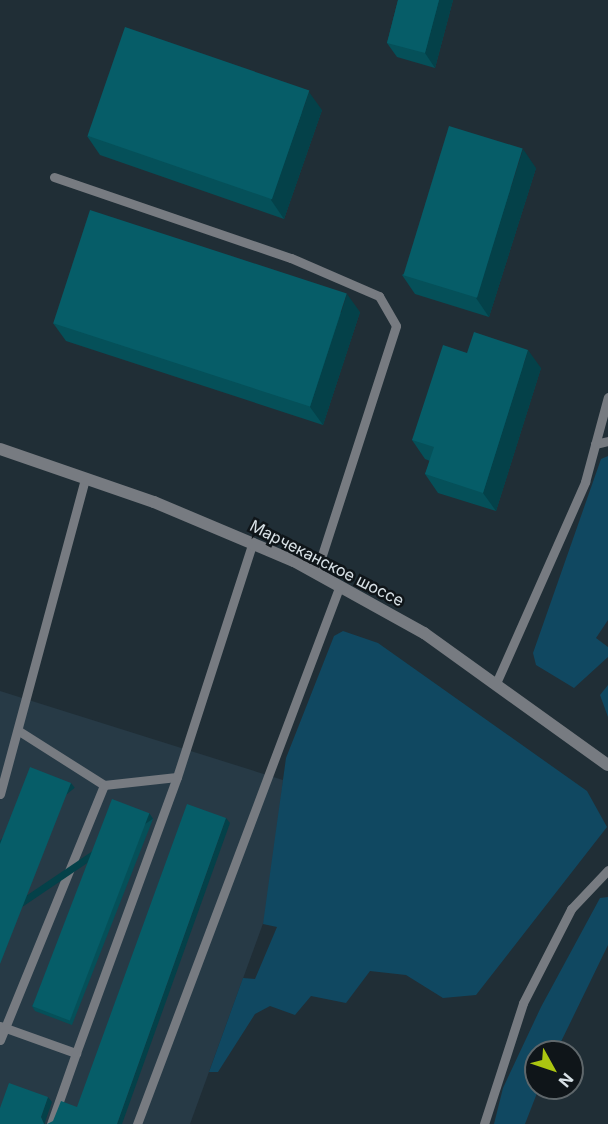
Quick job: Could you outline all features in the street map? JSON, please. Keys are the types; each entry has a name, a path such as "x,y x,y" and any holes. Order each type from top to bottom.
{"street":[{"name":"Марчеканское шоссе","path":"0,451 85,478 253,542 340,585 497,681 608,765"}],"lane":[{"path":"54,177 135,209 291,258 380,296 396,326 316,573"},
{"path":"497,681 505,652 560,546 595,444 608,397"},
{"path":"595,444 608,441"},
{"path":"0,794 19,731 85,478"},
{"path":"51,1124 177,777 253,542"},
{"path":"137,1124 340,585"},
{"path":"19,731 104,785 177,777"},
{"path":"0,1040 2,1026 104,785"},
{"path":"484,1124 522,1003 571,909 607,872"},
{"path":"2,1026 76,1053"}],"shaded area":[{"path":"608,456 608,620 596,638 608,647 608,657 574,688 536,665 533,653 601,459"},
{"path":"343,631 378,643 587,791 607,827 476,995 443,998 406,975 370,971 346,1003 311,996 295,1015 270,1006 255,1014 218,1072 209,1072 243,978 255,979 277,927 263,924 286,758 334,636"},
{"path":"608,685 608,717 600,695"},
{"path":"0,691 283,780 269,907 190,1124 0,1124"},
{"path":"608,897 608,945 562,1040 526,1040 541,1007 600,898"},
{"path":"524,1043 524,1100 534,1100 525,1124 494,1124 503,1088"}],"building":[{"path":"398,0 439,0 425,53 387,43"},
{"path":"125,27 309,90 272,199 88,136"},
{"path":"449,126 523,149 477,298 403,275"},
{"path":"90,210 347,293 310,407 53,323"},
{"path":"474,332 528,350 483,493 425,474 434,447 412,440 443,345 467,353"},
{"path":"30,767 71,783 0,964 0,844"},
{"path":"112,799 149,813 70,1021 32,1006"},
{"path":"187,804 226,818 117,1124 47,1124 53,1121 61,1101 77,1107"},
{"path":"9,1083 48,1097 41,1117 44,1124 0,1124 0,1108"}]}
